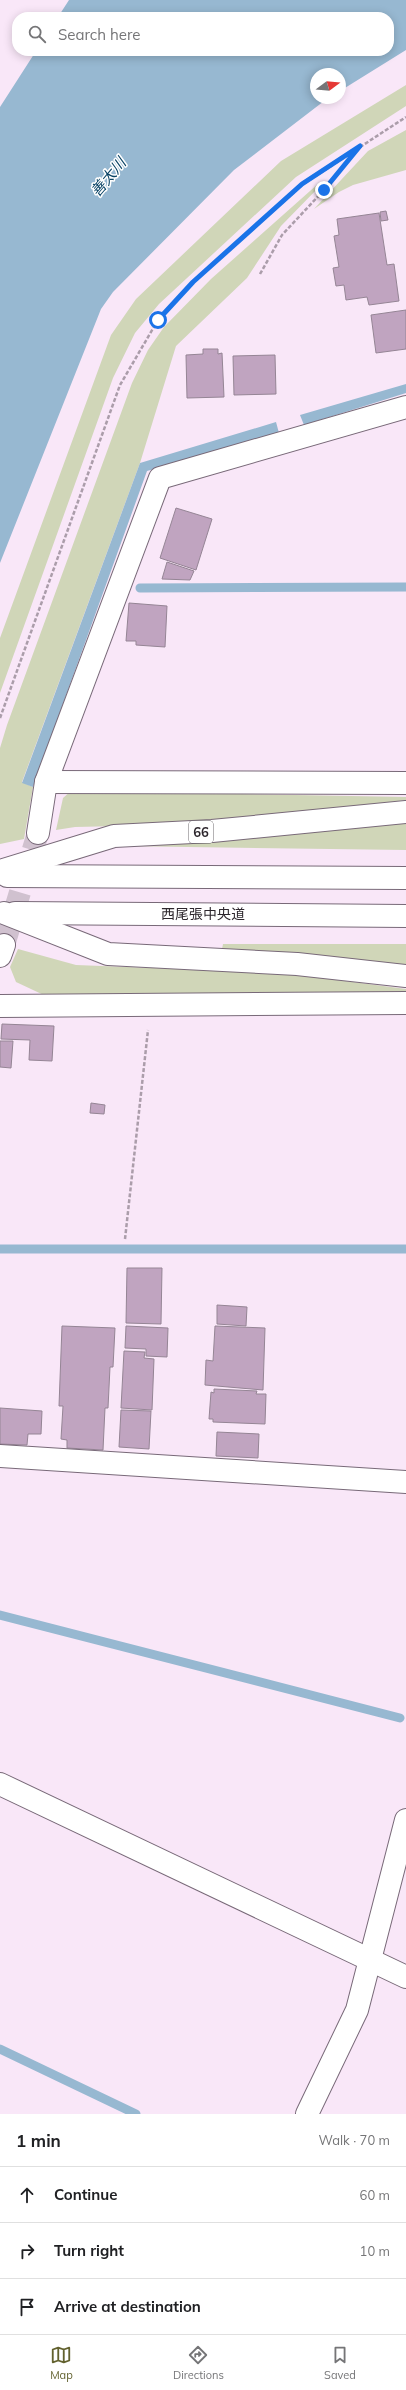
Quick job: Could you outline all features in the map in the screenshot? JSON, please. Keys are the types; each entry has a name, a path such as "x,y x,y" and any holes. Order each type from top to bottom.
{"street":[{"path":"38,833 46,782 160,478 406,407"},
{"path":"46,782 406,783"},
{"name":"66","path":"0,871 114,836 212,831 406,812"},
{"path":"0,876 406,878"},
{"path":"2,912 108,954 297,964 406,976"},
{"name":"西尾張中央道","path":"2,912 406,916"},
{"path":"0,1006 406,1003"},
{"path":"0,1456 406,1482"},
{"path":"0,1784 406,1977"},
{"path":"307,2114 357,2010 406,1820"}],"path":[{"path":"0,718 120,385 158,320 193,282 302,184 406,116"},
{"path":"260,274 282,235 324,190 360,146"},
{"path":"125,1239 150,1005"}],"green space":[{"path":"406,85 406,106 296,177 159,304 135,333 113,378 0,693 0,638 111,335 136,299 281,161"},
{"path":"406,130 406,170 353,185 339,192 314,209 368,151"},
{"path":"319,183 321,185 281,226 247,278 176,346 140,463 22,782 33,787 24,839 0,844 0,748 7,725 132,383 148,350 164,327 211,279"},
{"path":"71,791 406,797 406,800 210,824 75,827 56,830 63,798"},
{"path":"406,820 406,850 118,846"},
{"path":"223,944 406,944 406,969 222,949"},
{"path":"18,949 76,965 285,973 406,989 406,995 48,997 16,982 10,967"}],"water":[{"name":"善太川","path":"69,0 406,0 406,50 346,87 346,68 310,68 310,104 320,104 234,170 113,292 101,309 0,563 0,107 33,56 394,56 394,12 61,12"},
{"path":"406,384 406,393 304,425 300,415"},
{"path":"276,422 279,433 147,471 33,787 22,783 140,463"}],"building":[{"path":"386,211 388,220 381,221 380,212"},
{"path":"379,213 387,265 394,264 399,301 369,305 367,297 346,300 344,285 336,286 333,268 339,267 334,236 339,235 337,219"},
{"path":"406,310 406,349 376,353 371,315"},
{"path":"203,349 218,349 218,354 222,353 224,397 187,398 186,355 203,354"},
{"path":"275,355 276,394 234,395 233,356"},
{"path":"176,508 212,519 196,570 160,558"},
{"path":"167,562 194,571 190,580 162,579"},
{"path":"129,603 167,606 165,647 136,645 136,641 126,641"},
{"path":"2,1024 54,1026 52,1061 29,1060 30,1040 1,1039"},
{"path":"0,1041 13,1041 11,1068 0,1067"},
{"path":"91,1103 105,1105 104,1114 90,1113"},
{"path":"127,1268 162,1268 161,1324 126,1323"},
{"path":"217,1305 247,1307 246,1326 217,1324"},
{"path":"62,1326 115,1328 113,1367 110,1367 108,1408 105,1408 103,1450 67,1448 67,1440 61,1439 63,1406 59,1406"},
{"path":"126,1326 168,1328 167,1357 146,1356 146,1349 125,1348"},
{"path":"215,1326 265,1328 263,1390 205,1385 206,1360 213,1361"},
{"path":"124,1351 145,1352 144,1358 154,1359 152,1410 121,1408"},
{"path":"214,1389 257,1391 256,1394 266,1394 265,1424 213,1422 213,1419 209,1419 211,1392 214,1393"},
{"path":"0,1408 42,1411 41,1434 28,1434 27,1445 0,1444"},
{"path":"121,1410 151,1411 149,1449 119,1447"},
{"path":"217,1432 259,1434 258,1458 216,1456"}],"waterway":[{"path":"140,588 406,587"},
{"path":"0,1249 406,1249"},
{"path":"0,1615 400,1718"},
{"path":"0,2049 136,2114"}],"tunnel":[{"path":"4,945 38,833"}],"route":[{"path":"158,320 193,282 302,184 360,146 324,190"}]}
